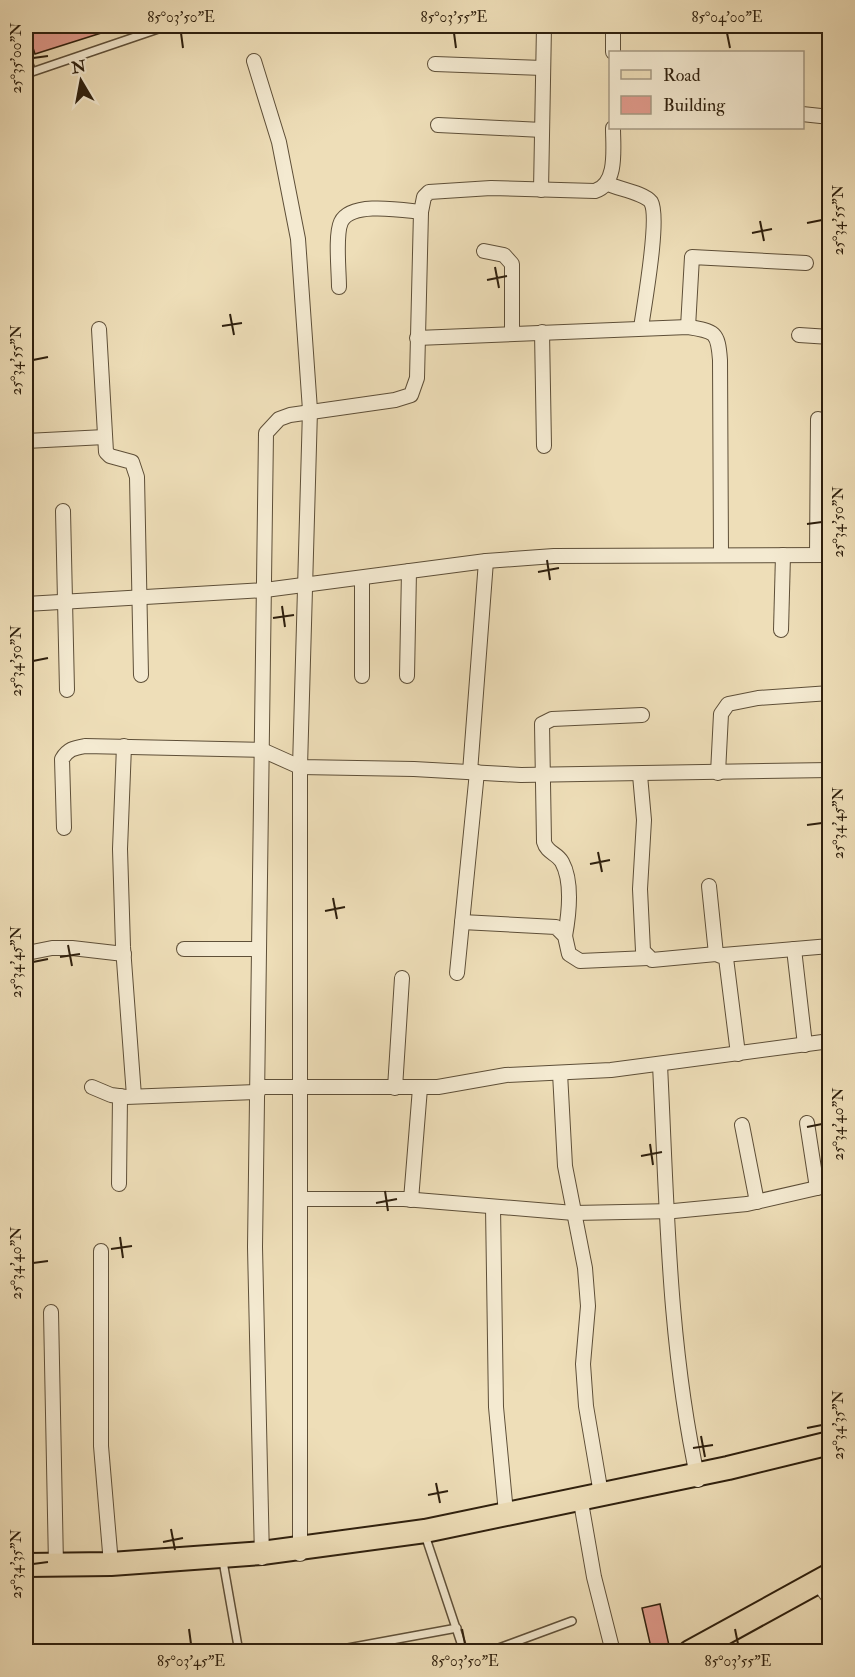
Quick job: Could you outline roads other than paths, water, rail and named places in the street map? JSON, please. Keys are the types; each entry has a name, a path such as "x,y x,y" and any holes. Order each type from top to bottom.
{"main road":[{"path":"26,1565 262,1558 427,1541 582,1508 830,1443"},
{"path":"300,1554 425,1531 601,1494 830,1454"},
{"path":"26,1575 121,1574 224,1567 262,1558"},
{"path":"690,1652 828,1588"},
{"path":"715,1652 828,1588"}],"street":[{"path":"541,190 544,26"},
{"path":"613,26 613,51"},
{"path":"254,60 279,142 295,219 303,277 310,410 300,767 300,1554"},
{"path":"435,64 543,68"},
{"path":"804,114 830,117"},
{"path":"438,124 542,130"},
{"path":"608,184 613,129"},
{"path":"262,1558 255,1247 258,949 266,590 266,433 279,419 310,410 395,400 411,395 417,378 421,212 424,197 429,192 439,190 595,191 608,184 644,197 650,201 653,208 653,237 641,328"},
{"path":"339,287 339,231 344,217 351,212 362,210 421,212"},
{"path":"484,252 504,255 512,264 512,334"},
{"path":"688,327 692,257 806,263"},
{"path":"417,338 688,327 713,333 719,345 721,555"},
{"path":"99,329 106,452 110,456 132,462 135,467 141,675"},
{"path":"542,332 544,446"},
{"path":"799,335 830,337"},
{"path":"26,604 266,590 486,561 554,556 823,555 818,419"},
{"path":"26,441 105,437"},
{"path":"63,511 67,690"},
{"path":"782,630 783,555"},
{"path":"457,973 474,772 486,561"},
{"path":"407,676 409,572"},
{"path":"362,579 362,676"},
{"path":"718,773 721,714 728,704 758,698 830,693"},
{"path":"642,715 546,720 540,730 546,848 561,859 567,879 568,902 565,936 569,954 580,961 648,958 669,960 830,946"},
{"path":"64,828 60,767 66,752 85,746 262,750 300,767 542,775 830,770"},
{"path":"119,1184 127,1096 120,849 124,746"},
{"path":"640,775 644,835 641,944 648,958"},
{"path":"709,886 720,954 727,963 738,1054"},
{"path":"462,922 556,927 565,936"},
{"path":"26,946 27,952 72,948 124,954"},
{"path":"184,949 258,949"},
{"path":"794,949 805,1045"},
{"path":"395,1088 402,978"},
{"path":"92,1087 100,1092 127,1096 300,1087 420,1088 506,1075 660,1065 830,1041"},
{"path":"660,1065 665,1211 682,1406 697,1479"},
{"path":"560,1073 561,1131 574,1213 582,1241 588,1306 583,1364 584,1389 601,1494"},
{"path":"411,1200 420,1088"},
{"path":"300,1199 411,1200 574,1213 705,1210 757,1202 823,1186 807,1123"},
{"path":"742,1125 757,1202"},
{"path":"493,1207 496,1407 506,1513"},
{"path":"101,1251 101,1446 111,1564"},
{"path":"51,1312 56,1564"},
{"path":"582,1508 594,1577 613,1652"}],"lane":[{"path":"26,56 32,72 167,26"},
{"path":"427,1541 464,1652"},
{"path":"224,1567 239,1652"},
{"path":"488,1652 572,1621"},
{"path":"348,1648 457,1628"}]}
